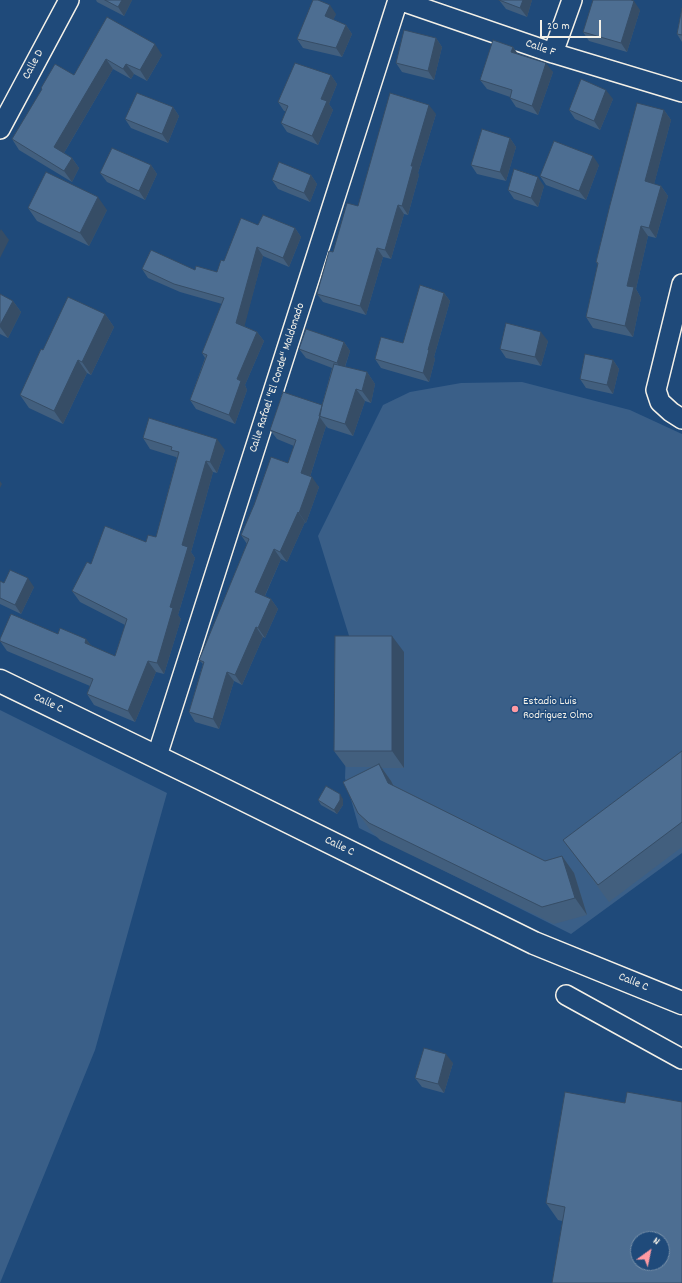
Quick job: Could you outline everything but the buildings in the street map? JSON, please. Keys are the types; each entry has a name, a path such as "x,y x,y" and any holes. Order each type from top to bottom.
{"street":[{"name":"Calle D","path":"0,129 69,0"},
{"name":"Calle F","path":"398,0 553,53 682,92"},
{"name":"Calle Rafael \"El Conde\" Maldonado","path":"157,756 398,0"},
{"path":"553,53 572,0"},
{"path":"682,284 656,390 660,402 682,419"},
{"name":"Calle C","path":"0,681 157,756 534,943 682,1003"},
{"path":"566,995 682,1059"}],"shaded area":[{"name":"Estadio Luis Rodriguez Olmo","path":"522,382 630,410 682,434 682,853 571,934 359,828 345,778 350,639 318,536 383,405 410,392 461,383"},
{"path":"0,710 167,793 95,1050 0,1283"}],"place":[{"name":"Estadio Luis Rodriguez Olmo","path":"515,709"}]}
